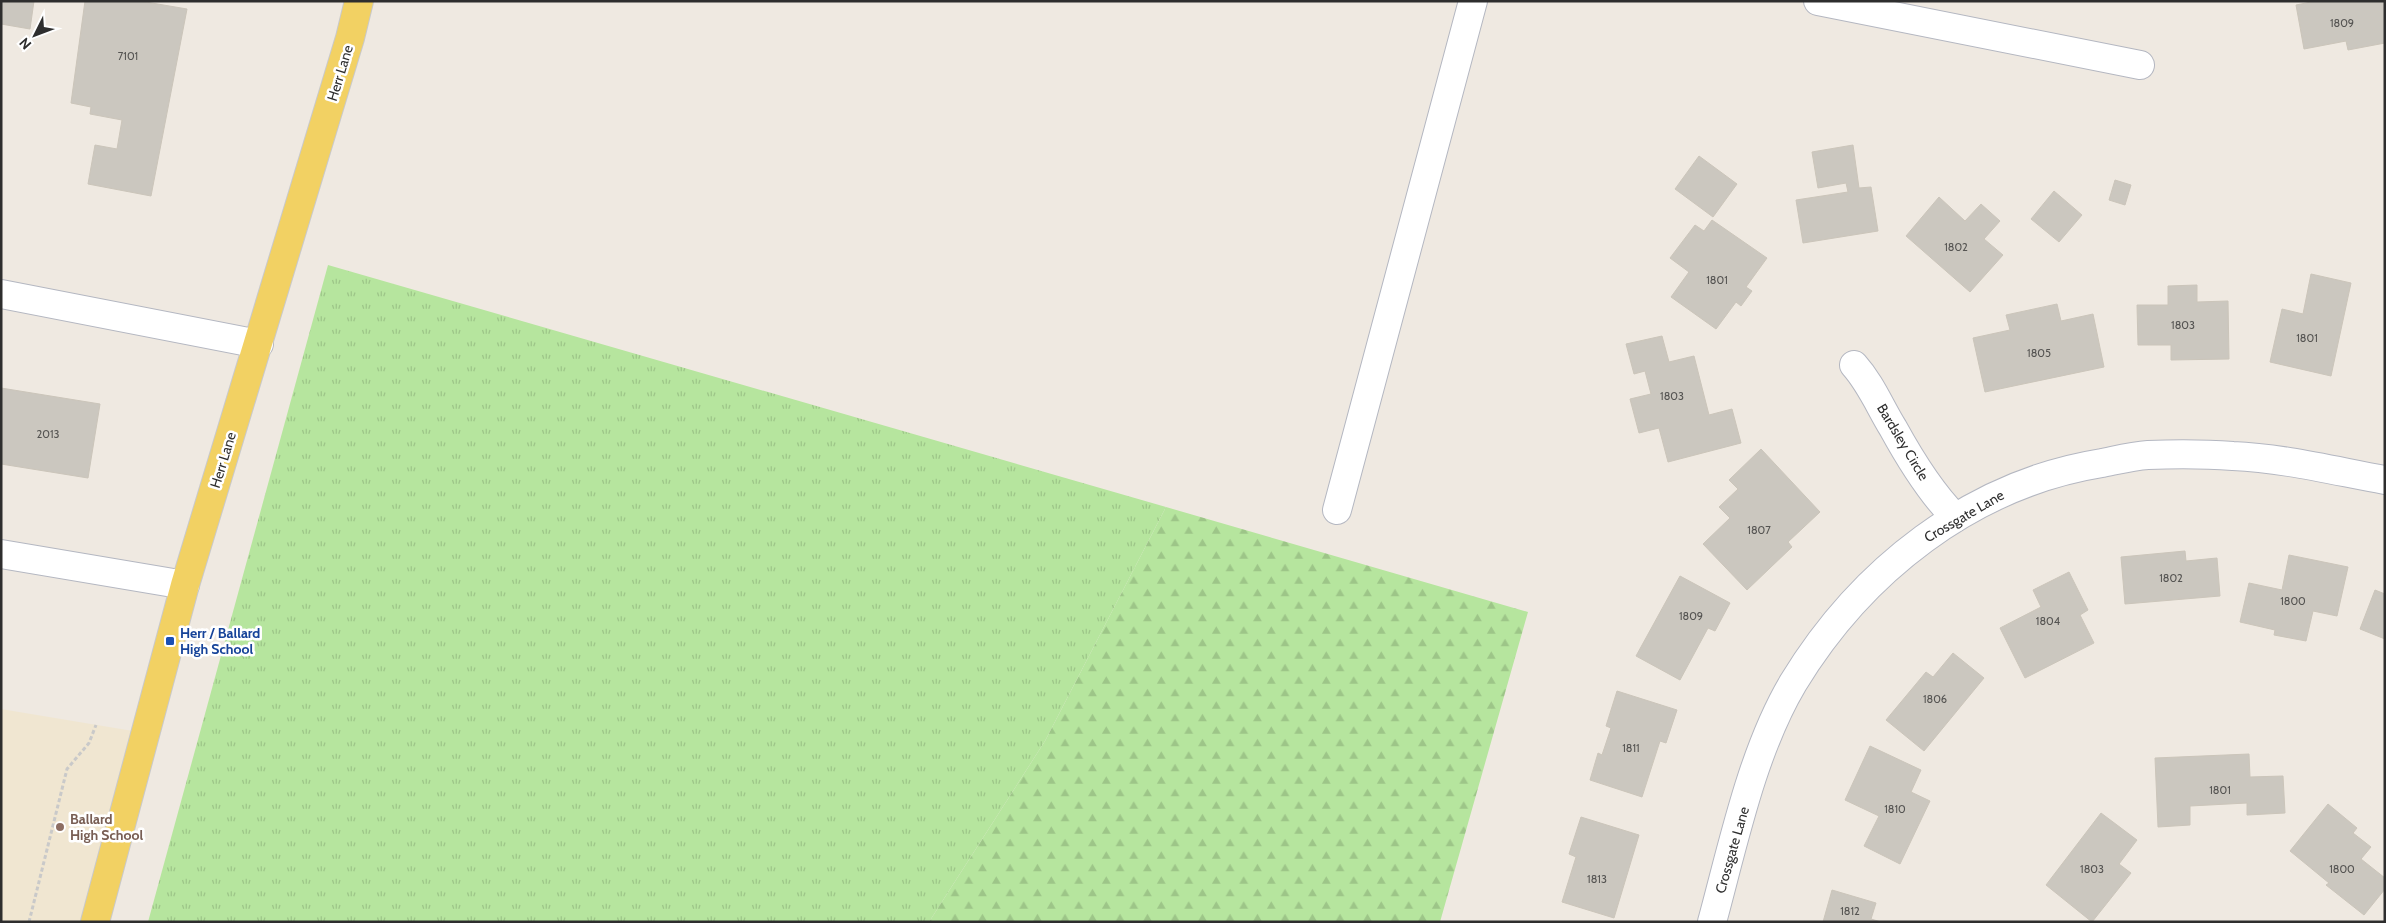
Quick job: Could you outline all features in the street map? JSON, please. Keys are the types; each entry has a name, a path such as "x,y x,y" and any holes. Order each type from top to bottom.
{"main road":[{"name":"Herr Lane","path":"95,922 185,585 348,48 359,1"}],"street":[{"path":"1337,510 1473,1"},
{"path":"1818,1 2140,65"},
{"path":"1,294 259,344"},
{"name":"Bardsley Circle","path":"1854,365 1864,377 1893,430 1922,476 1955,517"},
{"name":"Crossgate Lane","path":"1712,922 1748,792 1766,742 1792,684 1833,626 1870,585 1922,539 1955,517 2014,488 2071,468 2146,455 2234,456 2303,465 2385,480"},
{"path":"1,554 185,585"}],"path":[{"path":"29,922 66,769 89,743 96,725"}],"shaded area":[{"name":"Ballard High School","path":"1,709 145,733 93,922 1,922"}],"green space":[{"path":"328,265 1166,507 1045,741 929,922 148,922"},
{"path":"1166,507 1528,612 1440,922 929,922 1045,741"}],"building":[{"path":"1,1 34,1 30,29 1,24"},
{"path":"85,1 140,1 187,9 151,196 88,184 95,145 117,149 122,120 90,114 91,107 71,103"},
{"path":"2316,1 2385,1 2385,43 2348,50 2346,41 2304,49 2296,5"},
{"path":"1853,145 1859,188 1871,187 1878,231 1803,243 1796,200 1848,192 1846,183 1818,188 1812,152"},
{"path":"1699,156 1737,184 1713,217 1675,189"},
{"path":"2115,180 2131,185 2125,205 2109,200"},
{"path":"2054,191 2082,215 2059,242 2031,219"},
{"path":"1939,197 1965,221 1981,204 2000,221 1984,239 2003,255 1970,292 1906,236"},
{"path":"1712,220 1767,258 1746,287 1752,291 1741,306 1736,302 1716,329 1671,297 1689,272 1670,258 1695,225 1704,231"},
{"path":"2311,274 2351,283 2331,376 2270,362 2282,309 2303,314"},
{"path":"2197,285 2197,302 2228,301 2229,359 2171,360 2171,345 2138,345 2137,305 2168,305 2168,286"},
{"path":"2057,304 2061,321 2093,314 2104,367 1985,392 1973,338 2010,330 2006,315"},
{"path":"1662,336 1669,362 1694,356 1709,415 1732,409 1741,443 1668,462 1659,428 1639,433 1630,399 1651,394 1645,371 1634,374 1626,344"},
{"path":"1,388 100,404 88,478 1,464"},
{"path":"1761,449 1820,512 1788,542 1792,547 1747,590 1703,544 1730,518 1719,507 1738,489 1729,480"},
{"path":"2185,551 2186,561 2217,558 2220,596 2125,604 2121,557"},
{"path":"2289,555 2348,567 2337,616 2313,611 2306,641 2274,635 2275,630 2240,622 2249,583 2282,590"},
{"path":"2069,572 2088,610 2080,615 2094,643 2025,678 2000,628 2041,607 2033,590"},
{"path":"1680,576 1730,603 1715,631 1708,628 1680,680 1636,656"},
{"path":"2375,590 2385,594 2385,639 2360,629"},
{"path":"1953,653 1984,678 1924,751 1886,720 1926,672 1933,677"},
{"path":"1617,691 1677,710 1666,743 1660,741 1642,797 1590,780 1598,753 1602,755 1611,728 1606,726"},
{"path":"1870,746 1921,770 1911,792 1930,801 1900,864 1864,846 1879,816 1845,800"},
{"path":"2249,754 2250,777 2283,776 2285,813 2247,815 2247,803 2190,806 2190,825 2158,827 2155,758"},
{"path":"2328,804 2357,828 2353,833 2371,847 2361,859 2385,878 2385,889 2364,915 2326,885 2329,883 2290,851"},
{"path":"2101,813 2137,840 2119,864 2131,873 2092,922 2046,885"},
{"path":"1581,817 1639,835 1614,918 1562,902 1576,857 1569,854"},
{"path":"1832,890 1876,903 1871,919 1881,922 1823,922"}],"place":[{"name":"Herr / Ballard High School","path":"170,641"},
{"name":"Ballard High School","path":"60,827"}]}
